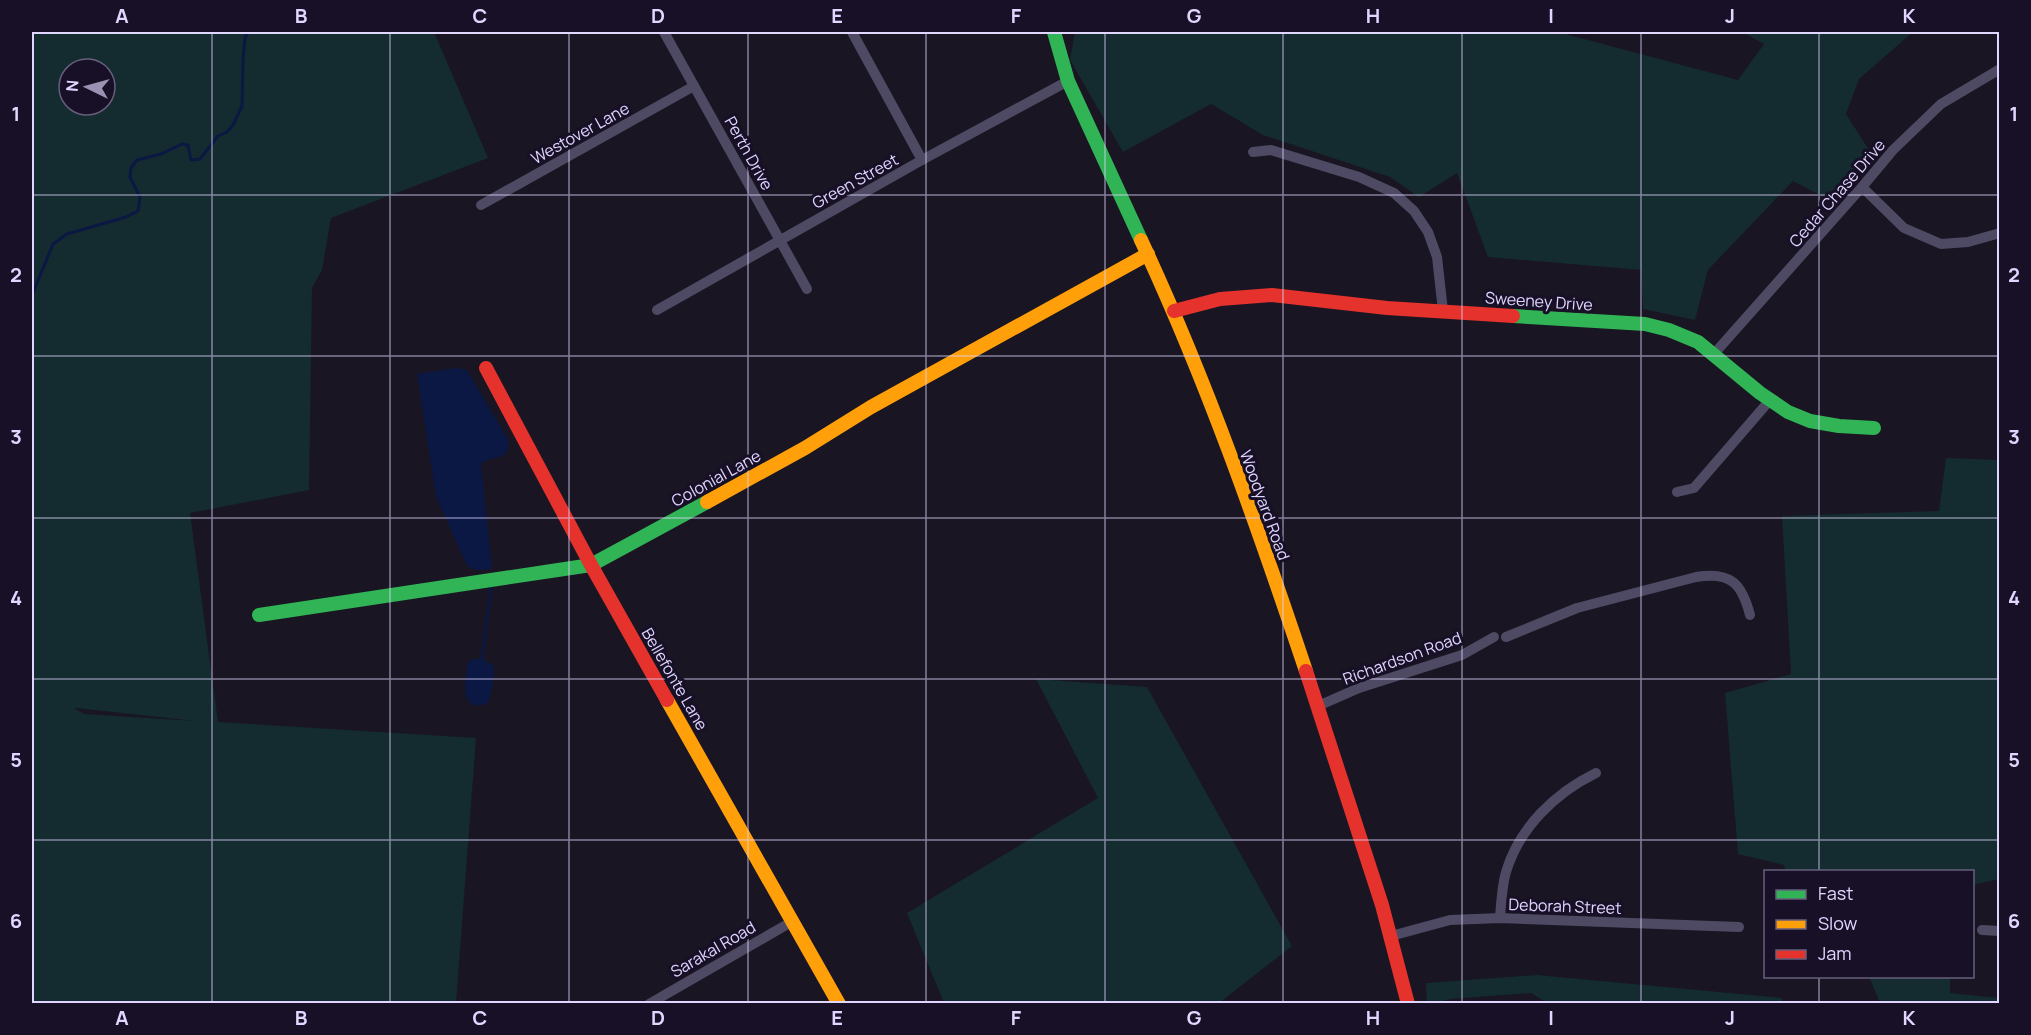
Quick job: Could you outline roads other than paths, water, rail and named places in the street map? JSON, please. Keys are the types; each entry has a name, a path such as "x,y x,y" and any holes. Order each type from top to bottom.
{"street":[{"name":"Perth Drive","path":"664,32 807,289"},
{"path":"852,32 922,160"},
{"name":"Woodyard Road","path":"1054,32 1068,81 1174,311 1263,545 1318,706 1391,936 1408,1004"},
{"name":"Cedar Chase Drive","path":"1713,355 1863,187 1893,150 1941,104 2000,69"},
{"name":"Green Street","path":"657,310 922,160 1068,81"},
{"name":"Westover Lane","path":"481,206 694,86"},
{"path":"1253,152 1270,150 1359,177 1394,193 1414,211 1428,232 1437,257 1443,311"},
{"path":"1863,187 1904,228 1941,244 1968,242 2000,233"},
{"name":"Colonial Lane","path":"259,615 591,565 805,448 871,407 1148,254"},
{"name":"Sweeney Drive","path":"1174,311 1220,299 1272,296 1387,308 1645,324 1669,330 1698,342 1770,400 1788,412 1810,422 1874,428"},
{"name":"Bellefonte Lane","path":"486,368 591,565 839,1004"},
{"path":"1677,492 1694,488 1770,400"},
{"name":"Richardson Road","path":"1318,706 1369,685 1462,655 1500,637 1577,608 1707,575 1716,574 1735,583 1745,594 1750,615"},
{"path":"1500,918 1506,873 1522,836 1541,812 1555,800 1576,783 1596,773"},
{"name":"Deborah Street","path":"1391,936 1450,920 1500,918 1739,927"},
{"name":"Sarakal Road","path":"649,1004 793,921"},
{"path":"1982,930 2000,931"}],"water":[{"path":"456,368 467,370 508,440 508,447 503,455 481,464 492,569 476,570 467,566 436,496 417,374"},
{"path":"473,659 482,659 494,666 493,685 488,703 478,705 468,700 466,677 468,662"}],"waterway":[{"path":"32,295 53,244 67,234 126,217 138,211 140,197 130,177 131,168 137,160 161,154 182,144 188,145 191,160 200,159 218,136 227,132 233,125 242,106 243,59 245,38 248,32"},
{"path":"482,659 491,588"}]}
